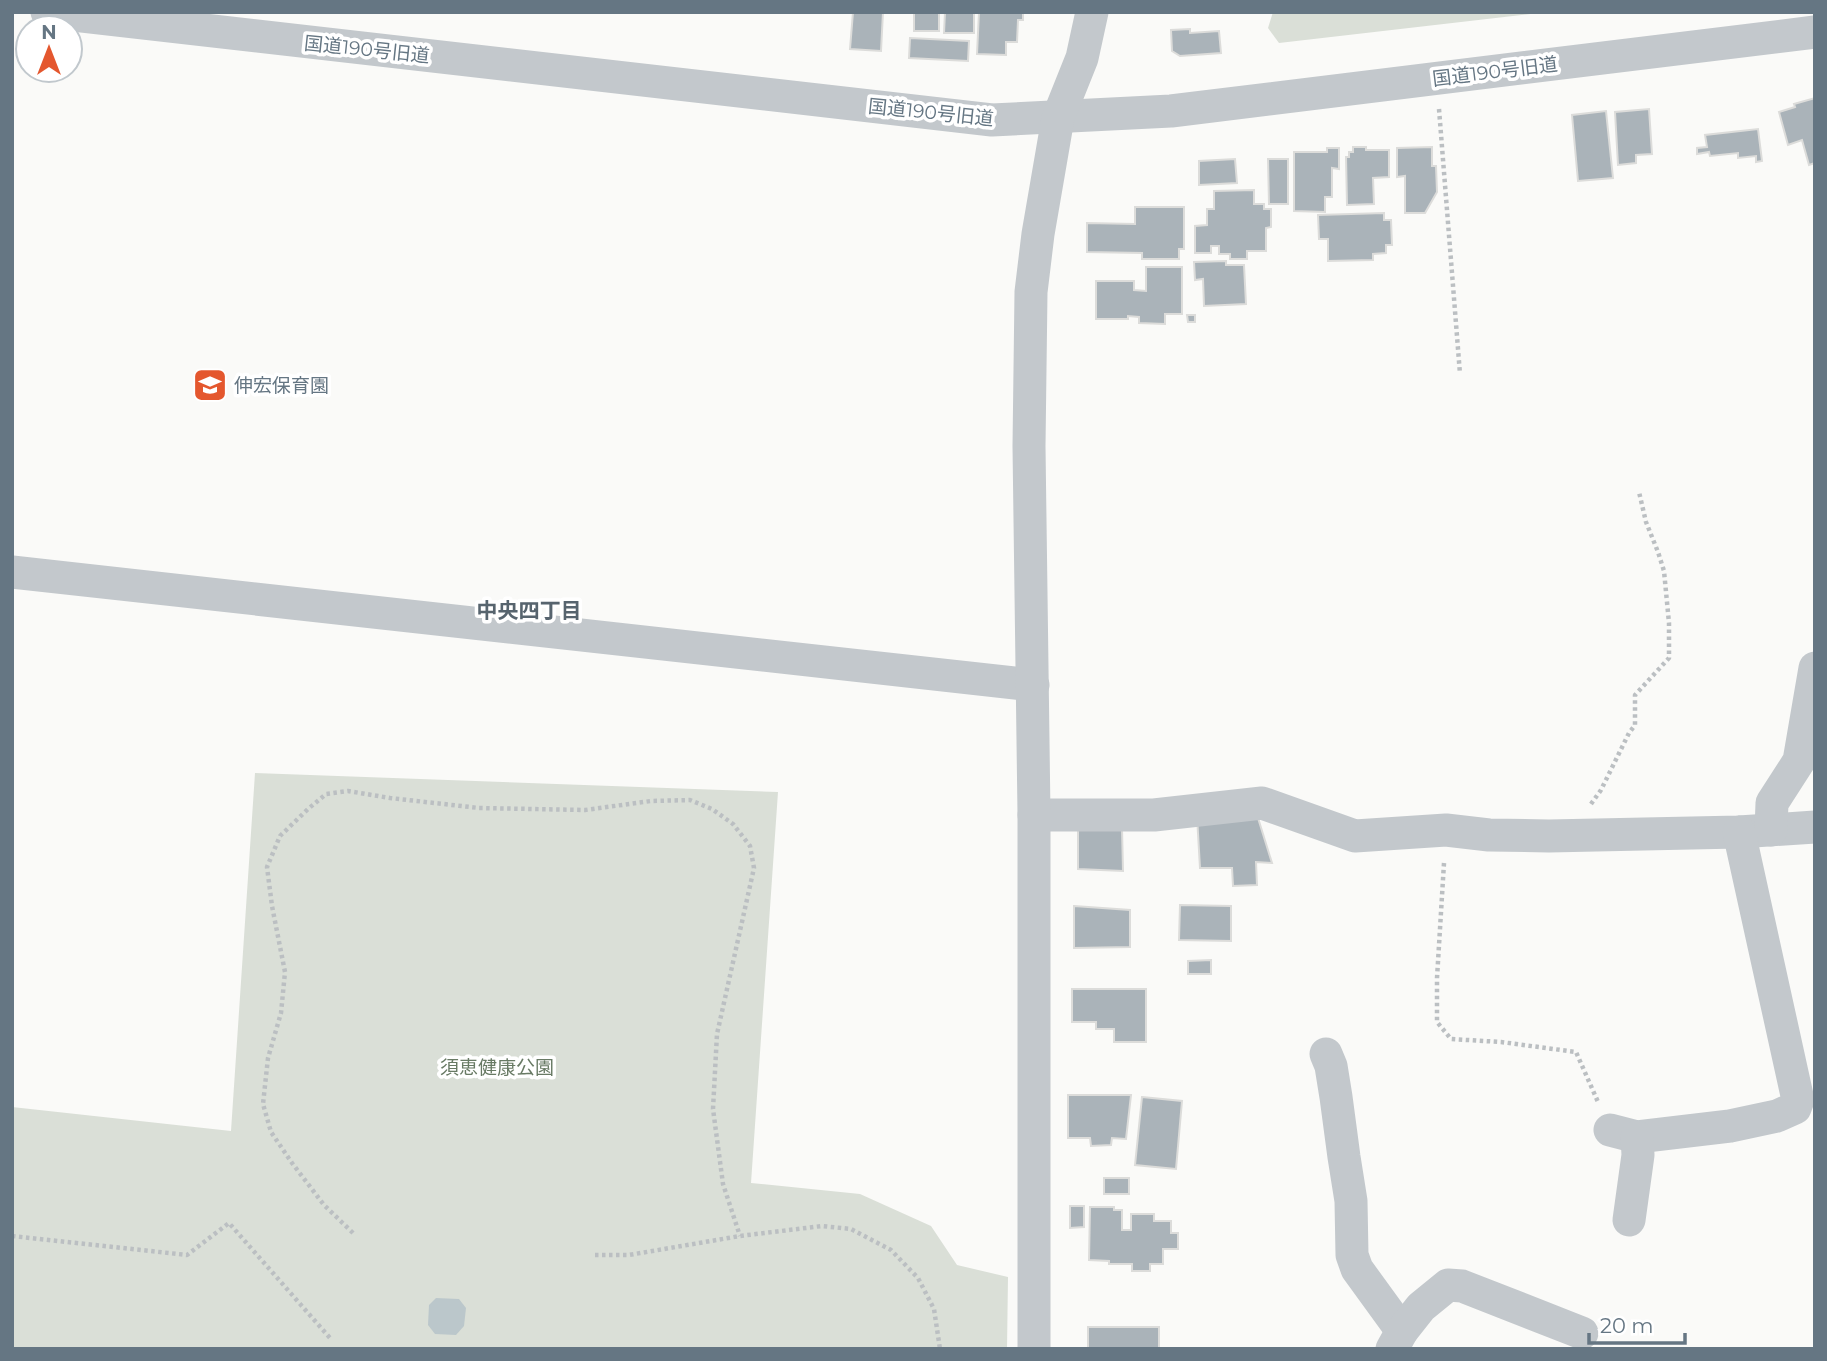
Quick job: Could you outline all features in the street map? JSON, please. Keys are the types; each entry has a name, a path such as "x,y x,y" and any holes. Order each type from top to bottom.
{"street":[{"name":"国道190号旧道","path":"47,12 992,120 1171,111 1815,32"},
{"path":"1034,1349 1034,815 1029,446 1031,292 1058,118 1082,58 1092,12"},
{"path":"12,572 1033,685"},
{"path":"1629,1220 1638,1155 1624,1133 1730,1126 1777,1116 1795,1108 1798,1100 1755,831 1799,761 1815,668"},
{"path":"1034,815 1154,815 1262,803 1356,836 1446,830 1489,835 1549,836 1815,827"},
{"path":"1326,1054 1331,1066 1343,1157 1352,1201 1352,1255 1357,1269 1397,1340 1421,1307 1448,1285 1462,1286 1582,1333"}],"path":[{"path":"1436,78 1460,374"},
{"path":"1590,806 1635,725 1635,695 1669,658 1664,571 1646,522 1639,492"},
{"path":"353,1233 324,1205 292,1163 271,1132 262,1104 268,1058 281,1013 285,972 267,867 280,836 308,809 326,794 348,791 479,808 585,810 650,801 690,800 712,809 733,824 750,846 754,868 717,1034 713,1109 723,1184 740,1236"},
{"path":"1446,830 1437,1022 1451,1040 1501,1042 1576,1052 1624,1133"},
{"path":"12,1236 187,1255 229,1223 330,1338"},
{"path":"595,1255 629,1255 740,1236 822,1226 851,1229 891,1250 918,1278 934,1309 940,1349"}],"green space":[{"path":"1273,12 1548,12 1279,43 1268,28"},
{"name":"須恵健康公園","path":"255,773 778,792 751,1183 860,1194 931,1226 957,1265 1008,1277 1007,1349 12,1349 12,1107 231,1131"}],"shaded area":[{"path":"436,1298 459,1299 466,1308 464,1326 456,1335 435,1334 428,1325 429,1305"}],"building":[{"path":"853,12 883,12 881,51 850,49"},
{"path":"914,12 939,12 939,31 914,31"},
{"path":"945,12 974,12 974,33 944,33"},
{"path":"979,12 1023,12 1023,20 1018,20 1017,42 1006,42 1006,55 977,54"},
{"path":"1190,29 1190,33 1219,31 1221,53 1180,56 1172,51 1171,30"},
{"path":"910,38 969,41 968,61 909,58"},
{"path":"1815,98 1815,163 1809,165 1802,140 1788,145 1779,112"},
{"path":"1649,109 1652,154 1636,155 1636,163 1618,165 1615,112"},
{"path":"1606,111 1613,178 1578,181 1572,115"},
{"path":"1758,129 1762,161 1756,162 1756,156 1738,158 1738,153 1710,156 1709,152 1697,154 1697,148 1707,147 1705,135"},
{"path":"1353,147 1389,150 1389,177 1373,178 1374,204 1347,205 1346,157 1349,157 1349,152 1353,152"},
{"path":"1432,147 1437,192 1425,213 1405,213 1405,176 1397,177 1397,148"},
{"path":"1327,148 1339,148 1339,169 1332,168 1332,197 1325,197 1325,212 1294,211 1294,152 1327,152"},
{"path":"1235,159 1237,183 1199,185 1199,161"},
{"path":"1268,159 1288,159 1288,204 1269,204"},
{"path":"1254,190 1254,204 1264,204 1264,209 1271,209 1271,227 1266,228 1266,251 1247,251 1247,259 1230,259 1230,254 1219,254 1219,246 1211,246 1211,253 1195,253 1195,226 1207,225 1207,209 1214,209 1214,191"},
{"path":"1135,207 1184,207 1184,249 1179,249 1179,259 1142,259 1142,253 1087,252 1087,223 1135,224"},
{"path":"1384,213 1384,220 1391,220 1392,245 1386,245 1386,253 1373,254 1373,260 1328,261 1328,239 1319,239 1318,215"},
{"path":"1226,261 1226,265 1244,265 1246,304 1204,306 1203,279 1195,280 1194,262"},
{"path":"1146,267 1182,267 1182,314 1165,314 1165,324 1139,323 1139,317 1128,316 1128,319 1096,319 1096,281 1134,281 1134,290 1146,291"},
{"path":"1187,315 1195,315 1195,322 1188,322"},
{"path":"1197,816 1258,818 1272,863 1256,862 1257,885 1233,886 1232,868 1200,868"},
{"path":"1122,828 1123,871 1078,869 1078,829"},
{"path":"1180,905 1231,906 1231,941 1179,940"},
{"path":"1074,906 1130,910 1130,947 1074,948"},
{"path":"1211,960 1211,974 1188,974 1188,961"},
{"path":"1072,989 1146,989 1146,1042 1114,1042 1114,1029 1096,1029 1096,1022 1072,1022"},
{"path":"1068,1095 1131,1095 1126,1139 1112,1138 1111,1145 1091,1146 1090,1138 1068,1138"},
{"path":"1142,1097 1182,1101 1176,1169 1135,1165"},
{"path":"1104,1178 1129,1178 1129,1194 1104,1194"},
{"path":"1070,1206 1084,1206 1084,1227 1070,1228"},
{"path":"1090,1207 1114,1207 1114,1210 1122,1210 1122,1230 1131,1230 1131,1214 1154,1214 1154,1221 1171,1221 1171,1233 1178,1233 1178,1249 1163,1249 1163,1264 1150,1264 1150,1271 1132,1271 1132,1264 1109,1264 1109,1261 1089,1260"},
{"path":"1088,1327 1159,1327 1159,1349 1088,1349"}],"place":[{"name":"伸宏保育園","path":"210,385"}],"district":[{"name":"中央四丁目","path":"529,611"}]}
